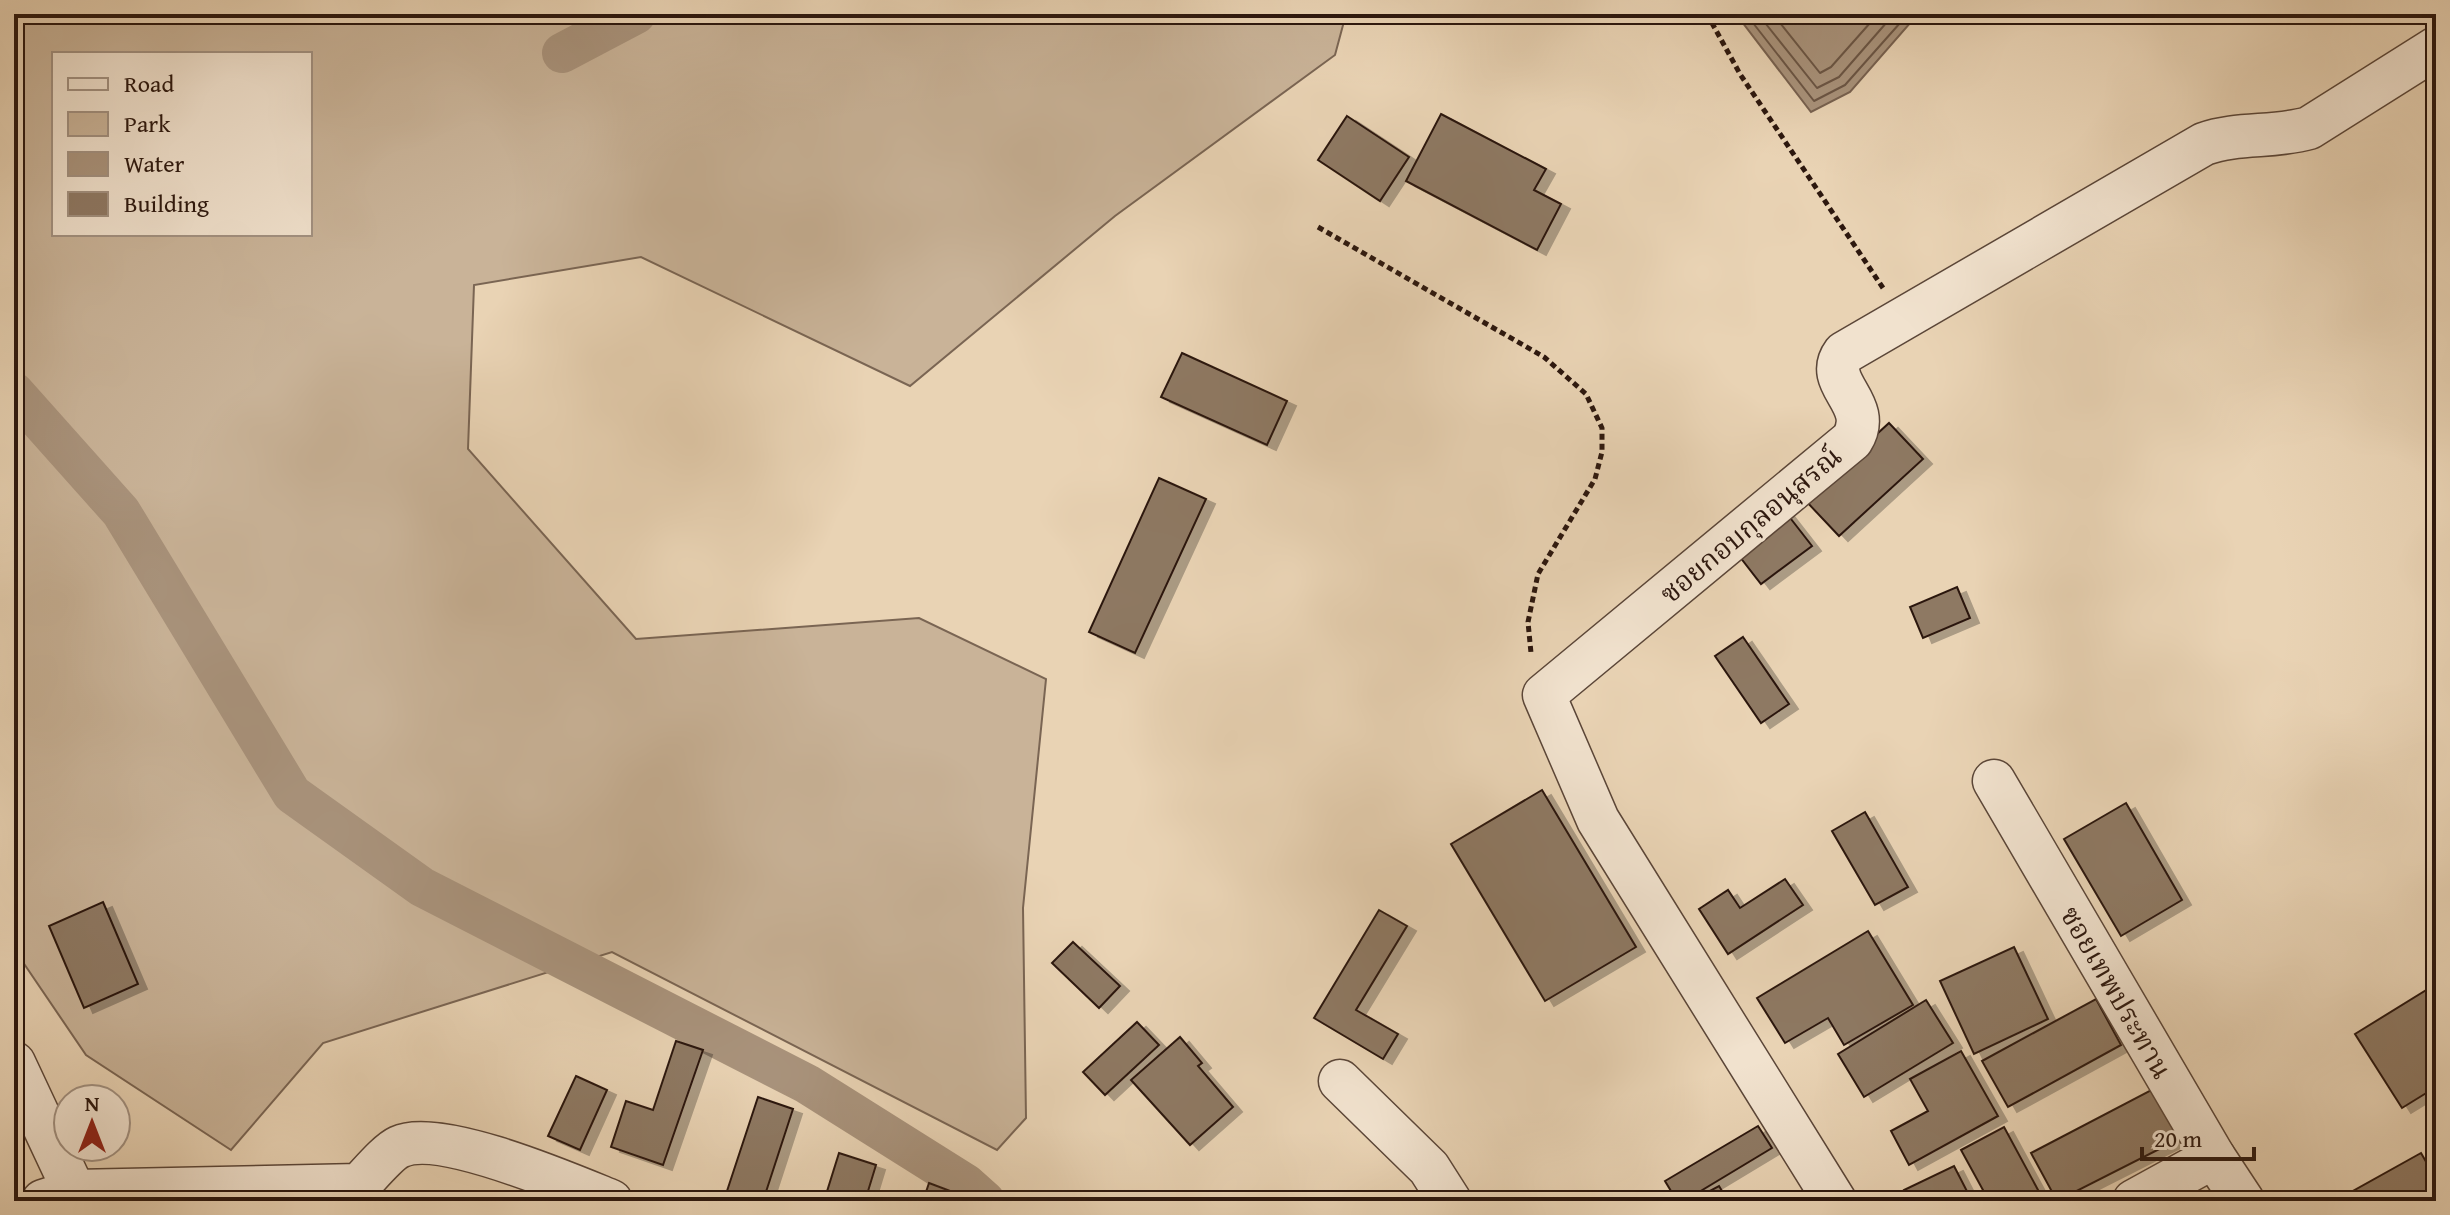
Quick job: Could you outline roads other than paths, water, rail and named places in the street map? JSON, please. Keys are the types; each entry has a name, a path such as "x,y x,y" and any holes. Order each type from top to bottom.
{"street":[{"name":"ซอยกอบกุลอนุสรณ์","path":"1835,1201 1598,820 1544,695 1852,440 1859,420 1857,408 1838,373 1844,353 2204,144 2309,128 2436,48"},
{"name":"ซอยเทพประทาน","path":"1994,781 2214,1157 2243,1201"},
{"path":"14,1063 59,1196 359,1185 399,1147 441,1143 528,1168 611,1201"},
{"path":"1340,1081 1429,1168 1450,1201"},
{"path":"2134,1201 2214,1157"}],"water":[{"path":"1736,14 1918,14 1850,92 1811,112"}],"waterway":[{"path":"562,53 636,14"},
{"path":"14,392 121,512 292,794 422,887 807,1084 966,1184 985,1201"}]}
